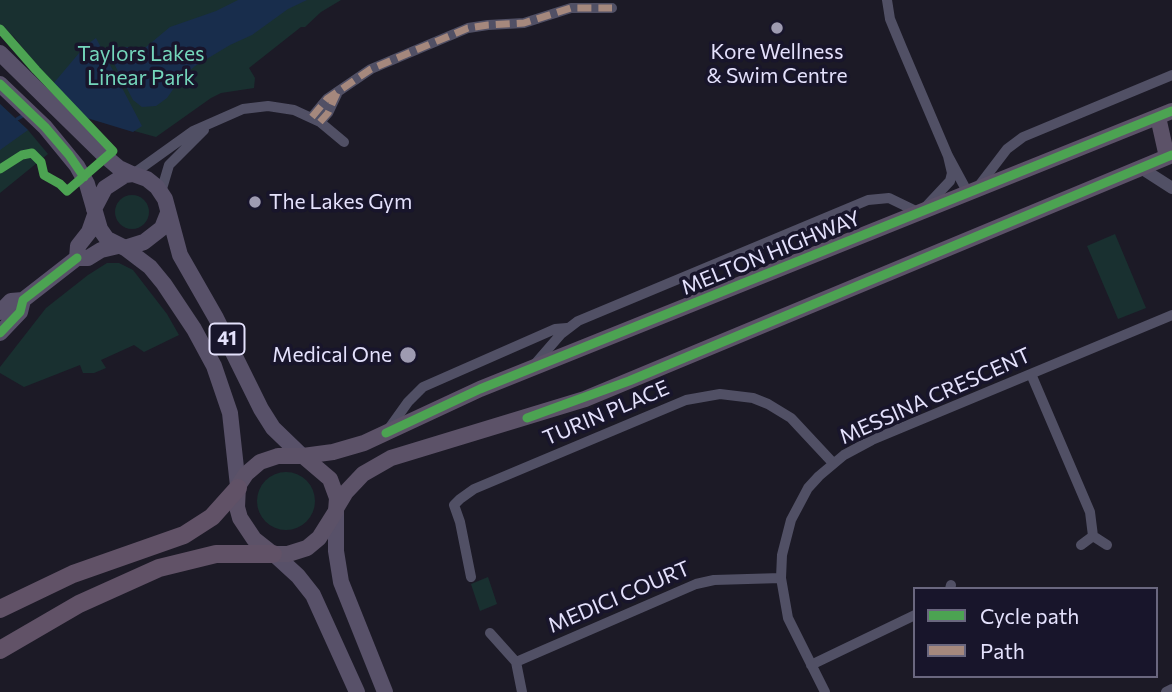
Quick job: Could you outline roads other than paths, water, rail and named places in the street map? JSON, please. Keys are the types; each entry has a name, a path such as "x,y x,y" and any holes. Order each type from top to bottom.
{"highway":[{"name":"MELTON HIGHWAY","path":"303,456 344,450 529,369 1165,114"},
{"path":"0,649 79,604 159,568 216,554 288,554 307,548 324,531 346,492 363,474 391,458 458,436 541,414 596,394 1171,156 1165,114"},
{"path":"0,609 73,574 173,540 194,530 212,517 254,466 265,459 303,456"},
{"name":"41","path":"303,456 330,479 337,498 337,509"},
{"name":"41","path":"237,487 238,512 243,526 273,554"}],"main road":[{"path":"0,54 106,157 119,168 147,179 161,192"},
{"name":"41","path":"6,89 45,127 84,177 100,229 107,239 150,267 194,329 214,366 230,414 237,487"},
{"path":"76,258 78,246 89,232 98,197 110,183 132,174"},
{"name":"41","path":"161,192 180,255 233,350 267,419 281,437 303,456"},
{"path":"0,312 11,301 23,300 76,258 88,258 101,250 144,242 162,228 168,213"},
{"path":"0,333 20,312 23,300"},
{"name":"41","path":"337,509 336,551 341,582 385,692"},
{"name":"41","path":"273,554 298,576 313,595 357,692"}],"street":[{"path":"529,369 568,328 584,318 874,198 889,198 920,213 950,181 952,173 948,156 895,32 887,0"},
{"path":"316,120 328,113 337,93 360,75 384,62 468,28 488,24 524,23 571,8 612,8"},
{"path":"948,156 972,192 1007,149 1023,137 1172,75"},
{"path":"132,174 194,131 243,109 268,106 294,110 316,120 344,142"},
{"path":"161,192 169,165 214,120"},
{"path":"1141,168 1172,188"},
{"name":"MESSINA CRESCENT","path":"825,692 788,618 781,578 782,555 791,520 808,488 834,463 872,440 1172,315"},
{"path":"386,433 397,415 423,387 555,329 568,328"},
{"path":"1031,374 1090,513 1093,536 1107,545"},
{"name":"TURIN PLACE","path":"471,577 454,505 460,499 474,489 686,400 720,394 753,398 768,404 791,418 834,463"},
{"path":"1081,545 1093,536"},
{"name":"MEDICI COURT","path":"516,663 696,584 714,580 781,578"},
{"path":"811,665 913,616"},
{"path":"490,634 516,663 522,692"},
{"path":"1166,692 1172,689"}],"water":[{"path":"238,0 307,0 288,9 252,35 195,66 181,78 167,98 156,106 142,107 133,100 110,56 110,51 118,47 146,47 170,27 216,11"},
{"path":"96,38 142,126 133,132 87,118 53,84 85,46"},
{"path":"0,104 28,130 0,150"}],"waterway":[{"path":"52,98 62,92"},
{"path":"17,119 24,115"}],"place":[{"name":"Kore Wellness & Swim Centre","path":"777,28"},
{"name":"The Lakes Gym","path":"255,202"},
{"name":"Medical One","path":"408,355"}],"park label":[{"name":"Taylors Lakes Linear Park","path":"141,66"}]}
